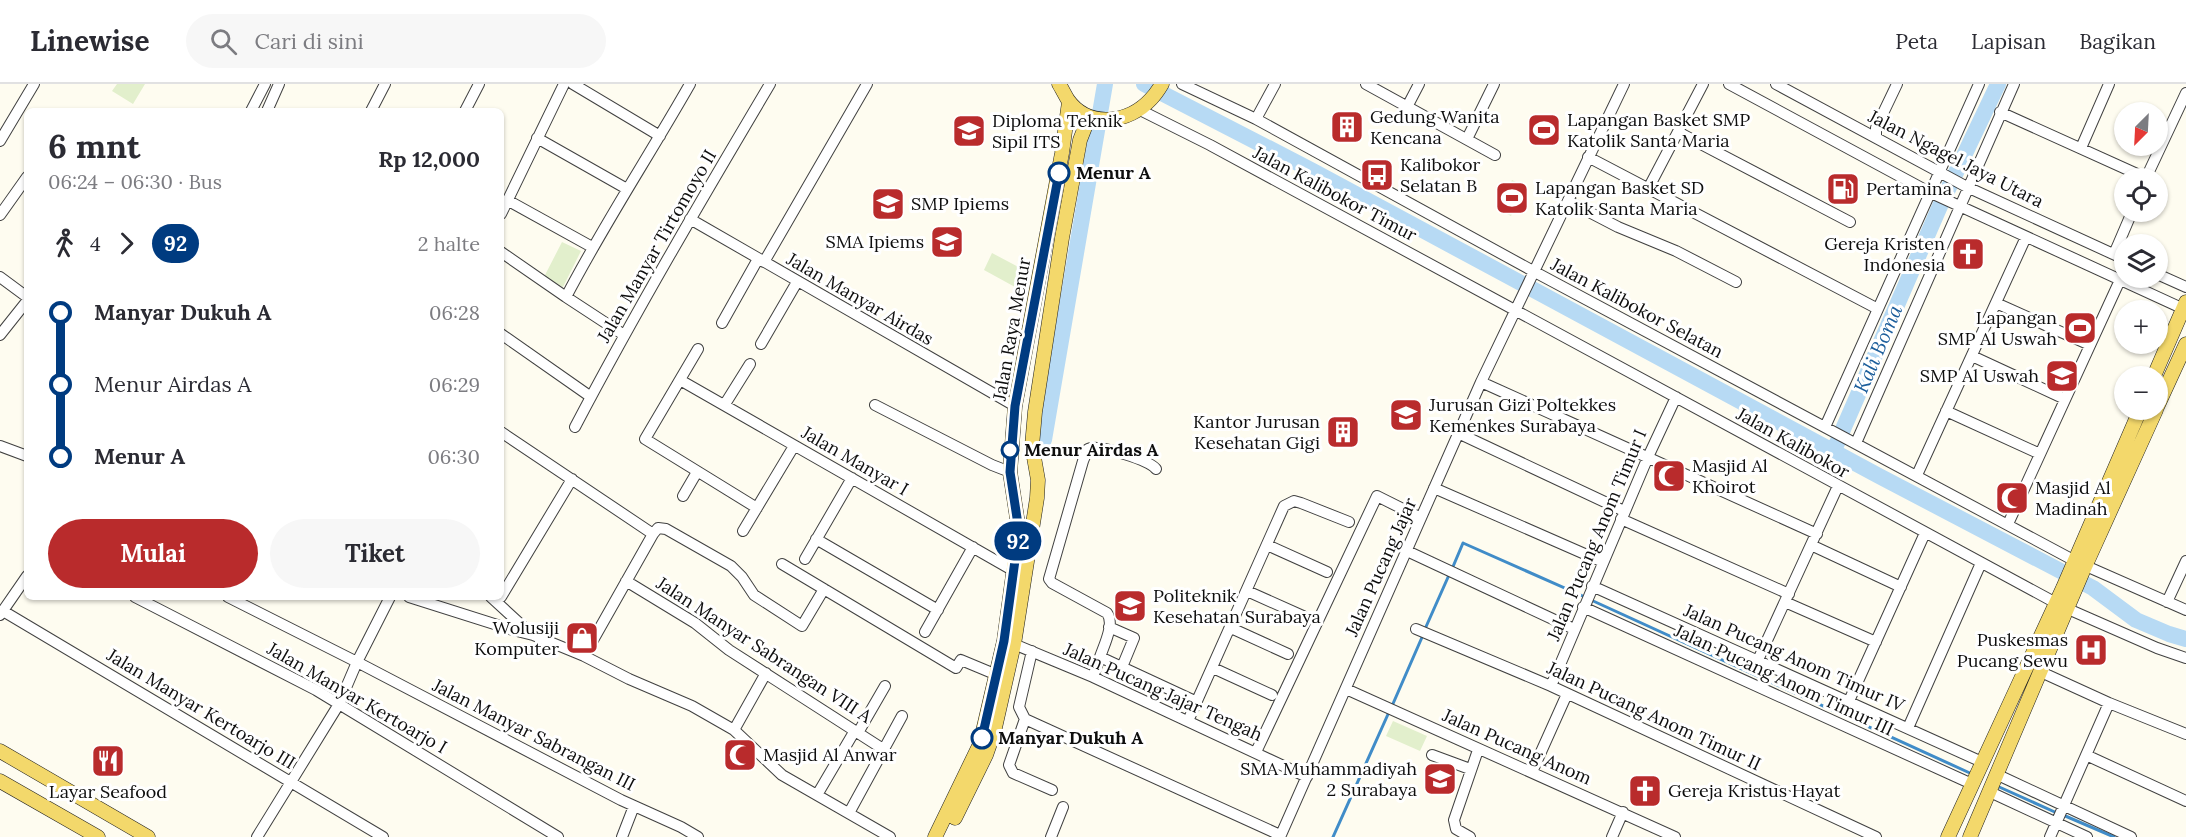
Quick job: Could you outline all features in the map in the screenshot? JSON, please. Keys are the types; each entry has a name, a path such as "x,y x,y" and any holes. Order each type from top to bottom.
{"main road":[{"path":"1059,84 1069,102 1079,111 1097,118 1126,116 1152,99 1162,84"},
{"name":"Jalan Raya Menur","path":"935,837 980,744 997,675 1009,642 1019,531 1010,472 1015,406 1062,153 1069,102"},
{"name":"Jalan Raya Menur","path":"945,837 989,748 1038,493 1032,446 1033,427 1062,238 1080,140 1097,118"},
{"path":"2158,366 2185,307"},
{"path":"1033,312 1051,314"},
{"path":"1031,327 1048,329"},
{"path":"2168,382 2186,344"},
{"path":"1948,837 2010,701 2062,606 2136,420"},
{"path":"2079,566 2150,420"},
{"path":"1010,472 1024,473 1035,467"},
{"path":"1014,498 1024,490 1038,493"},
{"path":"1970,837 2041,672 2062,606"},
{"path":"2010,701 2026,708"},
{"path":"0,751 148,837"},
{"path":"0,781 98,837"}],"street":[{"path":"0,141 34,84"},
{"path":"253,108 265,84"},
{"path":"268,108 279,84"},
{"path":"373,108 385,84"},
{"path":"467,108 479,84"},
{"path":"504,207 564,84"},
{"path":"573,84 660,136"},
{"path":"566,297 592,247 690,84"},
{"name":"Jalan Manyar Tirtomoyo II","path":"575,427 624,335 770,84"},
{"path":"722,323 867,84"},
{"name":"Jalan Kalibokor Selatan","path":"1182,84 1204,88 1531,275 1827,429 1919,471 2079,566 2186,610"},
{"path":"1256,119 1275,84"},
{"path":"1366,84 1495,155"},
{"path":"1407,107 1419,84"},
{"path":"1467,139 1494,84"},
{"name":"Jalan Pucang Jajar","path":"1280,836 1481,382 1624,84"},
{"path":"1648,189 1703,84"},
{"path":"1729,84 1932,193 2114,277"},
{"name":"Jalan Ngagel Jaya Utara","path":"1776,84 1964,185 2114,255"},
{"path":"1876,137 1876,128 1897,84"},
{"path":"1827,429 1979,84"},
{"path":"1853,441 1955,204 2014,84"},
{"path":"2082,148 2109,84"},
{"path":"2151,168 2186,93"},
{"name":"Jalan Kalibokor Timur","path":"1138,109 1210,145 1514,311"},
{"path":"2000,112 2125,168"},
{"path":"1678,132 1851,222"},
{"path":"537,138 627,189"},
{"path":"1588,157 1878,309"},
{"path":"0,215 24,181"},
{"path":"507,200 592,247"},
{"path":"1568,201 1618,227 1676,251 1736,282"},
{"name":"Jalan Manyar Airdas","path":"690,219 1015,406"},
{"path":"1919,471 2026,237"},
{"path":"504,254 624,335"},
{"path":"0,277 24,297"},
{"path":"2168,279 2186,287"},
{"path":"761,344 797,282"},
{"path":"2008,524 2116,288"},
{"path":"2139,288 2185,307"},
{"path":"0,335 24,303"},
{"path":"1996,303 2090,345"},
{"name":"Jalan Kalibokor","path":"1514,311 2062,606 2157,648 2186,658"},
{"path":"504,336 591,397"},
{"path":"698,349 644,438 646,442 757,508"},
{"path":"1972,356 2066,399"},
{"path":"725,404 750,364"},
{"name":"Jalan Manyar I","path":"680,380 1014,571"},
{"path":"1481,382 1816,534"},
{"name":"Jalan Pucang Anom Timur I","path":"1551,686 1602,562 1676,398"},
{"path":"875,405 1010,472"},
{"path":"1946,411 2040,454"},
{"path":"1458,433 1876,642"},
{"path":"504,434 653,534"},
{"path":"0,446 24,455"},
{"path":"743,531 794,446"},
{"path":"1094,677 1110,617 1107,612 1052,583 1049,579 1083,461 1088,449 1096,447 1152,464 1156,469"},
{"path":"683,496 697,472"},
{"path":"805,559 852,478"},
{"path":"504,587 572,479"},
{"path":"1758,660 1838,486"},
{"path":"1434,488 1602,562"},
{"path":"1256,752 1377,496 1421,518"},
{"path":"1188,721 1287,503 1294,501 1301,503 1349,522"},
{"path":"584,656 657,528 663,528 731,566 754,595 802,626 824,589"},
{"path":"1849,700 1925,533"},
{"path":"816,539 938,610"},
{"path":"1267,545 1328,572"},
{"path":"1811,545 1901,587"},
{"path":"925,632 973,547"},
{"path":"1407,551 1574,629"},
{"path":"2167,602 2186,561"},
{"path":"1908,728 1981,563"},
{"path":"782,564 956,668 961,660 997,675"},
{"path":"1,613 24,580"},
{"name":"Jalan Manyar Sabrangan VIII A","path":"626,581 695,622 718,642 883,749"},
{"path":"1247,591 1303,616"},
{"name":"Jalan Pucang Anom Timur IV","path":"1587,598 1758,660 1849,700 1980,765"},
{"name":"Jalan Pucang Anom Timur III","path":"1587,598 1972,784"},
{"name":"Jalan Manyar Kertoarjo I","path":"141,600 339,704 558,837"},
{"name":"Jalan Manyar Sabrangan III","path":"234,600 698,837"},
{"path":"257,837 339,704 388,600"},
{"path":"418,600 513,630 533,634 692,706 734,730 782,775 890,837"},
{"path":"499,600 533,634"},
{"name":"Jalan Manyar Kertoarjo III","path":"1,613 383,837"},
{"path":"1109,627 1134,638 1122,667"},
{"path":"1231,628 1288,654"},
{"name":"Jalan Pucang Anom Timur II","path":"1421,631 1551,686 1876,837"},
{"name":"Jalan Pucang Jajar Tengah","path":"1009,642 1094,677 1307,777"},
{"path":"1032,651 1019,707 1025,719 1280,836"},
{"path":"1100,657 1197,702"},
{"path":"1213,668 1272,695"},
{"path":"2041,672 2109,704 2186,734"},
{"path":"734,730 766,674"},
{"path":"817,795 885,686"},
{"name":"Jalan Pucang Anom","path":"1346,689 1675,837"},
{"path":"1532,772 1567,694"},
{"path":"2050,837 2109,704"},
{"path":"849,813 902,716"},
{"path":"1025,719 1009,769 1013,773 1052,790"},
{"path":"1470,837 1457,834 1454,820 1478,750"},
{"path":"1432,755 1470,769"},
{"path":"2086,755 2186,801"},
{"path":"1994,784 2060,814 2132,837"},
{"path":"1994,784 2060,814 2087,837"},
{"path":"622,837 634,806"},
{"path":"1051,837 1063,807"},
{"path":"1612,837 1623,812"}],"green space":[{"path":"117,84 145,84 133,104 112,91"},
{"name":"Lapangan Basket SD Katolik Santa Maria","path":"1512,180 1524,186 1511,216 1499,210"},
{"path":"562,242 581,251 563,287 544,277"},
{"path":"992,253 1024,270 1015,287 984,270"},
{"path":"1393,721 1427,736 1420,751 1386,736"}],"waterway":[{"path":"1044,440 1105,84"},
{"path":"1144,84 1313,171 1879,476 2093,588 2136,620 2186,639"},
{"name":"Kali Boma","path":"1834,450 1940,206 1998,84"},
{"path":"1452,569 1463,543 1585,597"},
{"path":"1425,629 1449,575"},
{"path":"1591,600 1972,774"},
{"path":"1392,706 1423,635"},
{"path":"1333,837 1389,712"},
{"path":"1997,786 2057,813"},
{"path":"2063,815 2114,837"}],"bus line":[{"name":"92","path":"982,738 1004,641 1019,531 1010,472 1015,406 1059,173"}],"place":[{"name":"Gedung Wanita Kencana","path":"1347,127"},
{"name":"Lapangan Basket SMP Katolik Santa Maria","path":"1544,130"},
{"name":"Diploma Teknik Sipil ITS","path":"969,131"},
{"name":"Menur A","path":"1059,173"},
{"name":"Kalibokor Selatan B","path":"1377,175"},
{"name":"Pertamina","path":"1843,189"},
{"name":"Lapangan Basket SD Katolik Santa Maria","path":"1512,198"},
{"name":"SMP Ipiems","path":"888,204"},
{"name":"SMA Ipiems","path":"947,242"},
{"name":"Gereja Kristen Indonesia","path":"1968,254"},
{"name":"Lapangan SMP Al Uswah","path":"2080,328"},
{"name":"SMP Al Uswah","path":"2062,376"},
{"name":"Jurusan Gizi Poltekkes Kemenkes Surabaya","path":"1406,415"},
{"name":"Kantor Jurusan Kesehatan Gigi","path":"1343,432"},
{"name":"Menur Airdas A","path":"1010,450"},
{"name":"Masjid Al Khoirot","path":"1669,476"},
{"name":"Masjid Al Madinah","path":"2012,498"},
{"name":"Politeknik Kesehatan Surabaya","path":"1130,606"},
{"name":"Wolusiji Komputer","path":"582,638"},
{"name":"Puskesmas Pucang Sewu","path":"2091,650"},
{"name":"Manyar Dukuh A","path":"982,738"},
{"name":"Masjid Al Anwar","path":"740,755"},
{"name":"Layar Seafood","path":"108,761"},
{"name":"SMA Muhammadiyah 2 Surabaya","path":"1440,779"},
{"name":"Gereja Kristus Hayat","path":"1645,791"}]}
